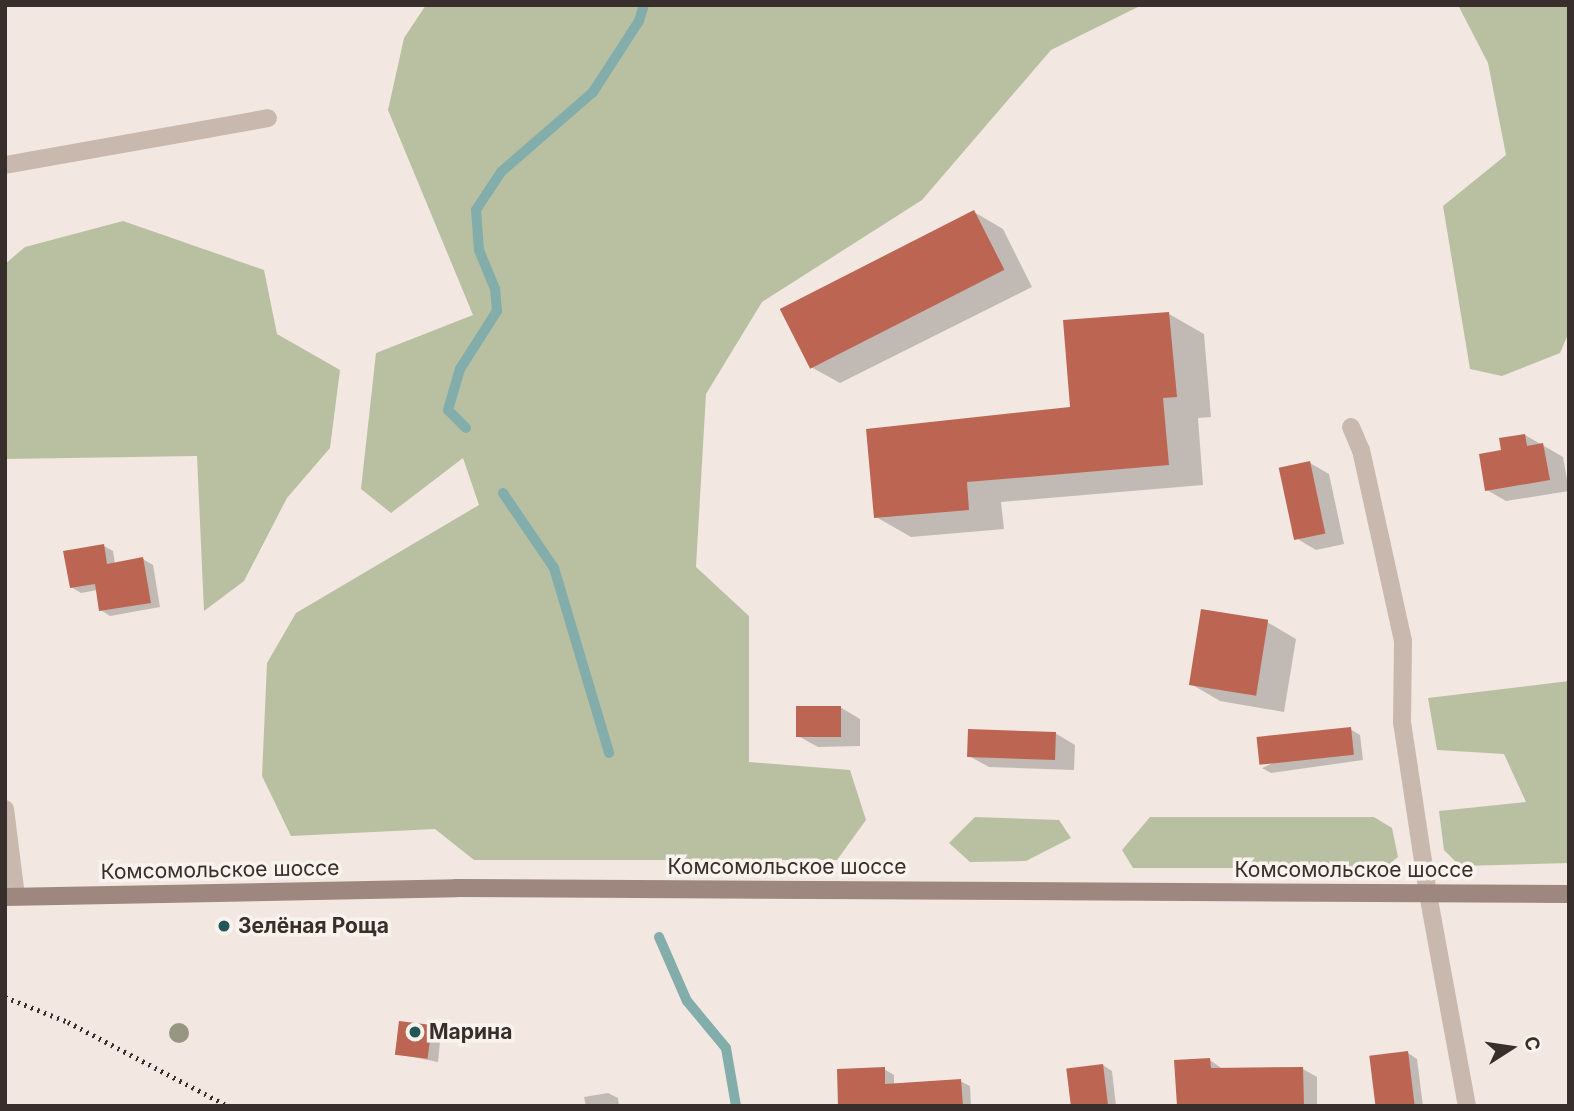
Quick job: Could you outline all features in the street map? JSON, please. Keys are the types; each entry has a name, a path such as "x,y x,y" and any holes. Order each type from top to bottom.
{"main road":[{"name":"Комсомольское шоссе","path":"11,896 456,888 1569,894"}],"street":[{"path":"5,165 268,118"},
{"path":"1351,428 1361,450 1402,641 1402,722 1428,894 1468,1106"},
{"path":"5,809 11,896"}],"green space":[{"path":"426,5 1142,5 1051,50 922,200 762,302 706,394 696,567 749,616 749,762 850,770 866,820 837,860 474,860 435,829 291,836 262,776 267,663 296,613 479,505 463,458 391,513 361,489 376,353 473,315 388,110 404,38"},
{"path":"1458,5 1569,5 1569,332 1560,353 1502,376 1470,369 1443,206 1506,155 1488,63"},
{"path":"123,221 264,270 277,334 340,370 330,448 287,498 244,581 204,611 197,456 5,459 5,264 25,247"},
{"path":"1569,681 1569,863 1460,866 1444,850 1439,811 1526,802 1504,754 1437,750 1428,698"},
{"path":"975,817 1059,820 1071,838 1026,861 970,862 949,843"},
{"path":"1150,817 1374,817 1392,828 1398,857 1384,868 1133,868 1122,850"}],"building":[{"path":"974,210 1004,270 810,369 780,309"},
{"path":"1169,312 1177,397 1163,398 1169,465 967,482 969,510 874,518 866,429 1070,407 1063,320"},
{"path":"1525,434 1527,446 1543,443 1550,480 1485,491 1479,454 1501,450 1499,438"},
{"path":"1310,461 1325,533 1294,540 1279,468"},
{"path":"104,544 107,564 143,557 151,603 99,611 95,584 70,588 63,551"},
{"path":"1201,609 1268,620 1256,696 1189,685"},
{"path":"796,706 841,706 841,737 796,737"},
{"path":"1351,727 1354,755 1259,765 1257,737"},
{"path":"968,729 1056,732 1055,760 967,757"},
{"path":"399,1021 432,1025 428,1059 395,1055"},
{"path":"1408,1051 1415,1106 1375,1106 1369,1056"},
{"path":"1210,1058 1211,1068 1303,1067 1304,1106 1177,1106 1174,1060"},
{"path":"1103,1064 1108,1106 1071,1106 1066,1069"},
{"path":"885,1067 885,1084 961,1079 963,1106 838,1106 837,1069"}],"waterway":[{"path":"466,428 448,410 460,369 497,311 495,289 479,250 476,210 501,172 593,92 639,21 644,5"},
{"path":"503,493 554,568 609,753"},
{"path":"659,937 687,1001 726,1048 736,1106"}],"railway":[{"path":"5,997 68,1022 228,1106"}],"place":[{"name":"Зелёная Роща","path":"224,926"},
{"name":"Марина","path":"415,1032"}]}
